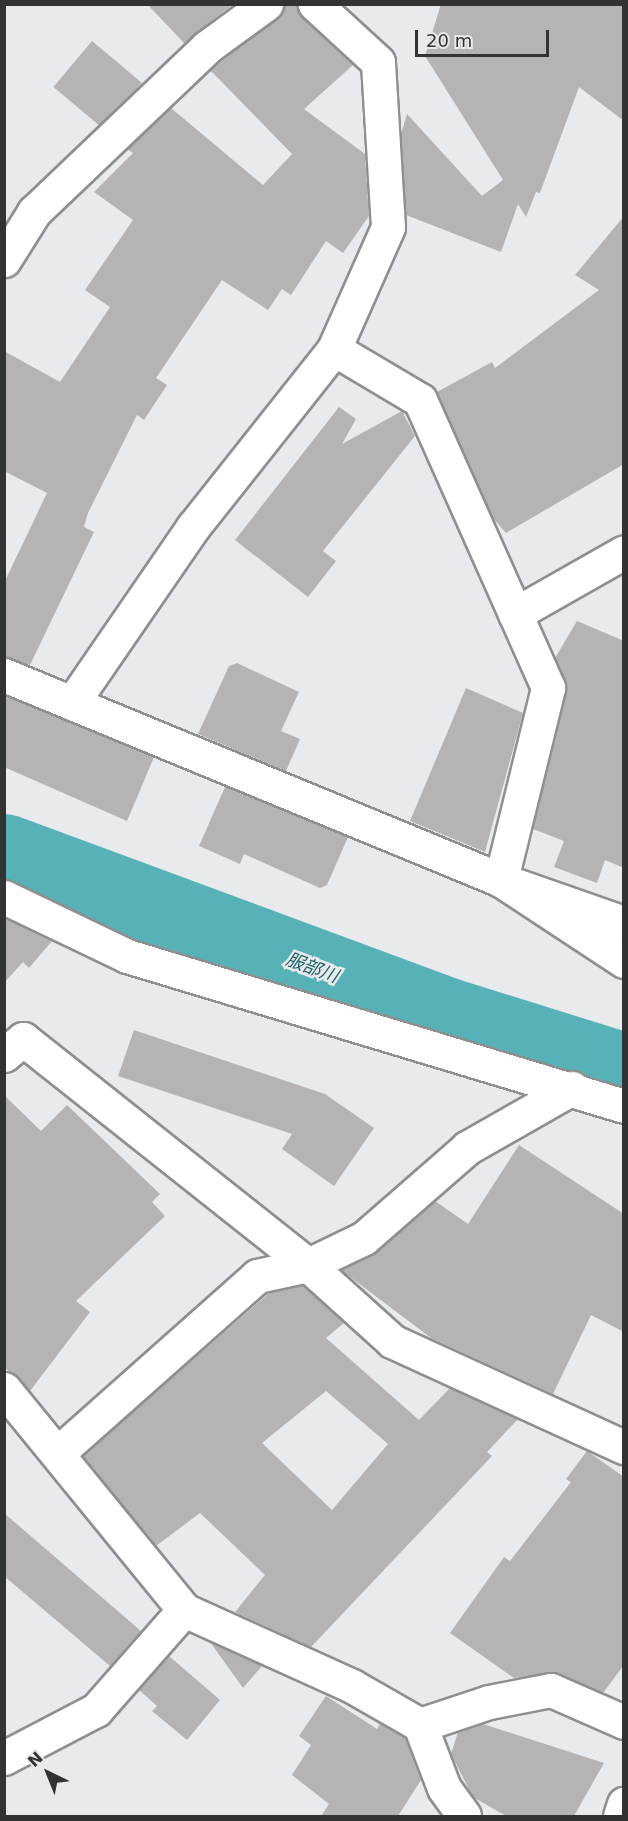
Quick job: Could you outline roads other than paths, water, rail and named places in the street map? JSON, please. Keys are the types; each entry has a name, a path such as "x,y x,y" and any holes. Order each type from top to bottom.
{"street":[{"path":"4,260 34,212 207,47 266,4"},
{"path":"72,703 193,527 333,349 388,227 378,62 315,4"},
{"path":"333,349 420,400 548,688 501,880"},
{"path":"515,614 624,552"},
{"path":"4,675 501,880 624,923"},
{"path":"501,880 624,961"},
{"path":"4,897 127,956 572,1088 624,1106"},
{"path":"4,1055 23,1039 308,1265 392,1341 624,1447"},
{"path":"59,1452 257,1276 308,1265 364,1238 467,1148 572,1088"},
{"path":"4,1389 59,1452 184,1610 352,1686 420,1725 444,1788 464,1816"},
{"path":"4,1758 96,1710 184,1610"},
{"path":"420,1725 489,1702 551,1690 624,1722"},
{"path":"620,1816 624,1804"}],"waterway":[{"name":"服部川","path":"4,854 444,1017 624,1073"}]}
